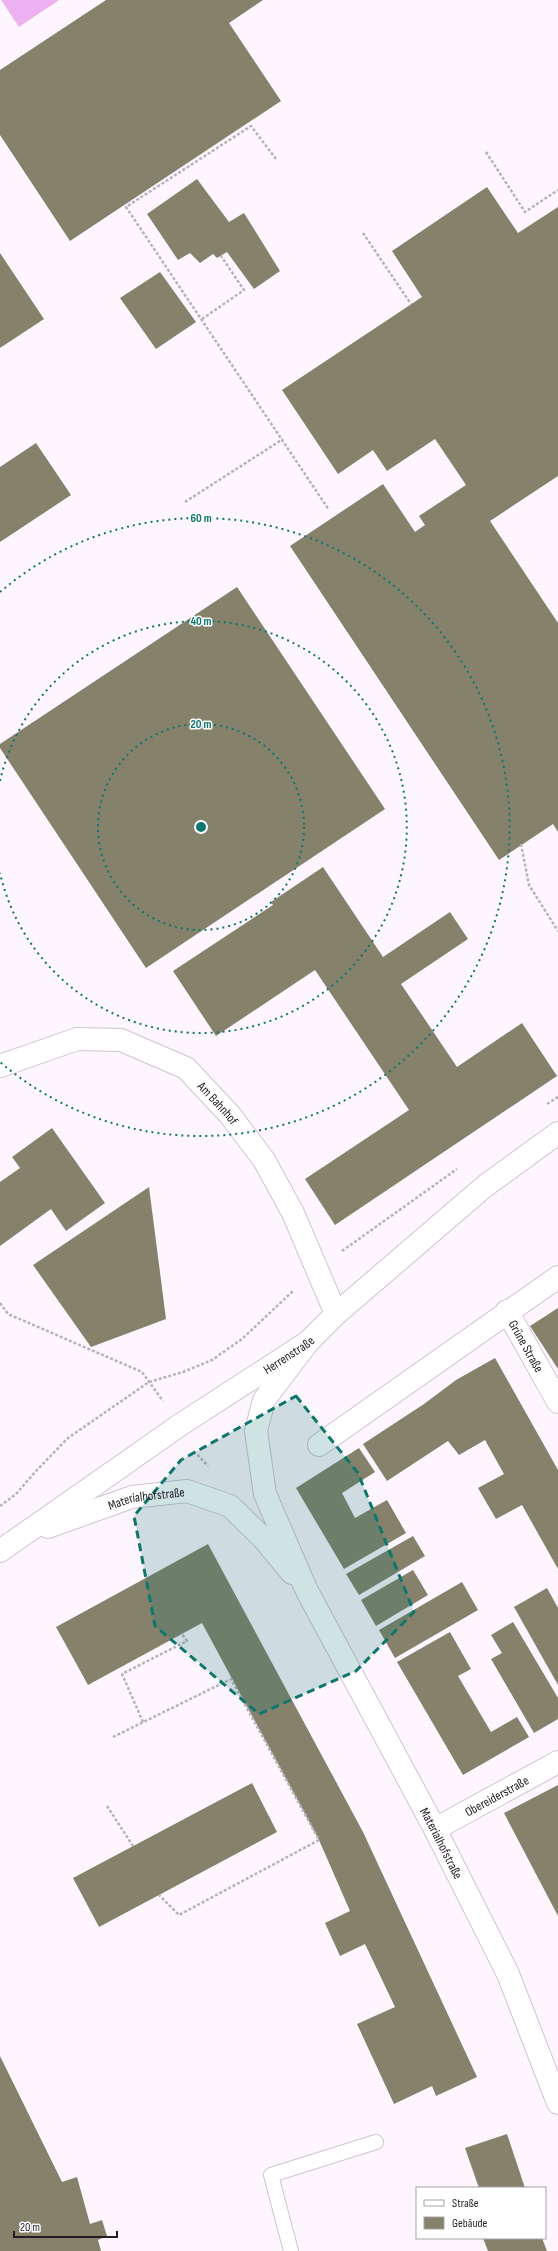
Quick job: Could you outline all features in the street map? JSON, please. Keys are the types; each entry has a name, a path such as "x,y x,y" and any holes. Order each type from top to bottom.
{"main road":[{"name":"Am Bahnhof","path":"0,1066 76,1039 121,1040 186,1068 230,1115 264,1160 293,1213 336,1314"},
{"name":"Herrenstraße","path":"0,1551 180,1425 308,1342 336,1314 485,1186 558,1133"},
{"path":"319,1445 507,1311 558,1277"},
{"name":"Grüne Straße","path":"507,1311 558,1402"},
{"name":"Materialhofstraße","path":"308,1342 264,1400 256,1431 264,1494 307,1591 434,1829 508,1974 558,2103"},
{"name":"Materialhofstraße","path":"22,1536 132,1497 187,1491 230,1506 262,1538 307,1591"},
{"name":"Obereiderstraße","path":"434,1829 558,1762"}],"lane":[{"path":"290,2251 271,2174 376,2142"}],"path":[{"path":"276,159 251,126 126,207 329,510"},
{"path":"486,152 525,212 558,190"},
{"path":"363,233 411,304"},
{"path":"202,319 244,290 221,256"},
{"path":"185,502 282,439"},
{"path":"522,844 529,885 558,931"},
{"path":"545,1106 558,1097"},
{"path":"0,1506 16,1494 68,1438 149,1382 183,1372 212,1360 242,1339 316,1269 462,1165"},
{"path":"0,1303 8,1314 142,1372"},
{"path":"143,1722 122,1674 187,1641 182,1634"},
{"path":"113,1737 231,1679 319,1840 179,1915 159,1895"},
{"path":"107,1806 133,1846"}],"highlighted area":[{"path":"296,1396 358,1473 414,1612 356,1671 259,1714 155,1626 134,1516 181,1460"}],"shaded area":[{"path":"1,0 59,0 19,27"}],"building":[{"path":"106,0 263,0 229,23 281,101 70,241 0,135 0,70"},
{"path":"197,179 229,222 244,213 280,271 254,289 227,252 217,258 213,254 200,263 190,253 178,260 147,214"},
{"path":"487,187 518,233 558,207 558,476 490,521 558,623 558,832 553,824 499,860 290,546 383,484 415,532 425,525 419,516 466,485 435,439 387,471 373,450 338,474 282,390 422,297 392,251"},
{"path":"0,253 44,319 0,348"},
{"path":"160,272 196,322 156,349 120,298"},
{"path":"36,443 71,495 0,542 0,467"},
{"path":"237,587 385,809 146,968 0,748 0,744"},
{"path":"323,867 383,957 450,912 468,939 401,984 457,1067 522,1023 557,1076 335,1225 305,1179 409,1110 315,970 216,1036 173,971 273,905 271,902"},
{"path":"52,1128 105,1203 66,1231 51,1209 0,1246 0,1182 20,1168 12,1157"},
{"path":"149,1187 166,1319 91,1347 33,1265"},
{"path":"558,1308 558,1369 530,1326"},
{"path":"495,1358 558,1470 558,1569 522,1505 496,1519 478,1488 504,1474 485,1440 459,1455 448,1441 387,1481 363,1444 424,1404 456,1380"},
{"path":"359,1448 375,1472 342,1493 355,1518 387,1500 406,1533 344,1569 296,1488"},
{"path":"413,1536 425,1556 359,1595 346,1574"},
{"path":"208,1544 363,1832 477,2077 436,2096 432,2086 394,2104 357,2024 395,2007 365,1944 340,1956 325,1923 350,1911 319,1840 202,1623 88,1685 56,1627"},
{"path":"413,1570 428,1595 376,1626 361,1600"},
{"path":"462,1582 478,1610 395,1658 379,1630"},
{"path":"547,1588 558,1608 558,1685 514,1607"},
{"path":"513,1622 558,1698 558,1719 534,1733 491,1659 502,1653 491,1635"},
{"path":"450,1632 471,1669 458,1676 491,1732 517,1717 529,1737 463,1775 397,1662"},
{"path":"252,1783 277,1832 99,1927 73,1878"},
{"path":"558,1785 558,1916 504,1813"},
{"path":"0,2056 62,2182 77,2177 90,2224 102,2220 107,2236 98,2240 101,2251 0,2251"},
{"path":"507,2134 525,2187 479,2187 465,2148"},
{"path":"483,2239 542,2239 547,2251 488,2251"}]}
